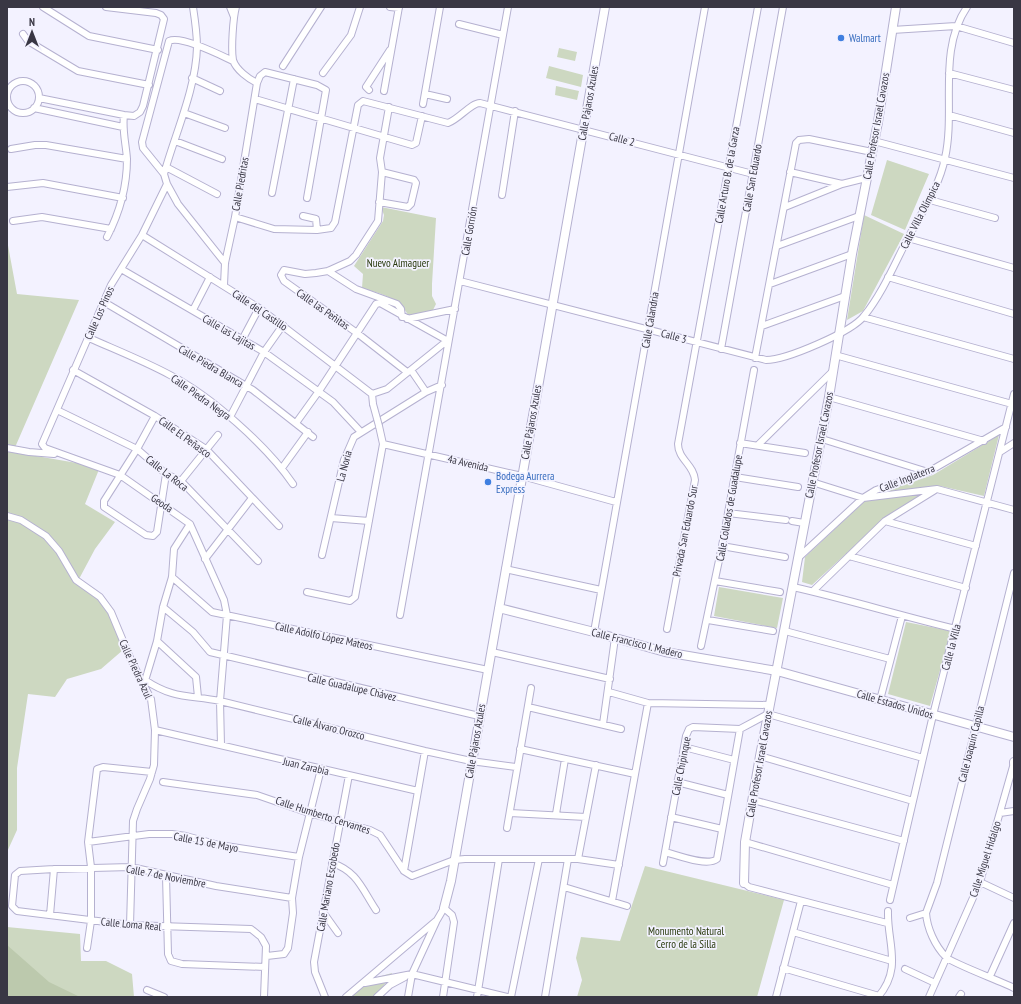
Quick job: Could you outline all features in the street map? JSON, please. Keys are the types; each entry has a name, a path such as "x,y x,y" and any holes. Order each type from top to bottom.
{"street":[{"path":"43,7 89,36 158,50"},
{"path":"39,98 124,115 134,116 142,110 158,50 164,21 163,17 156,13 106,7"},
{"path":"164,174 184,113 192,78 197,46 194,7"},
{"path":"232,7 234,17 233,61"},
{"path":"283,66 321,7"},
{"path":"323,73 351,35 360,7"},
{"path":"384,91 399,8 390,7"},
{"path":"423,104 426,94 440,7"},
{"name":"Calle Gorrión","path":"400,615 508,7"},
{"name":"Calle Pájaros Azules","path":"444,908 492,652 498,608 605,7"},
{"name":"Calle Calandria","path":"594,632 705,7"},
{"name":"Calle Arturo B. de la Garza","path":"696,342 758,7"},
{"name":"Calle San Eduardo","path":"721,349 784,7"},
{"name":"Calle Profesor Israel Cavazos","path":"744,883 745,842 804,523 830,397 835,355 840,334 852,254 872,152 896,7"},
{"name":"Calle Villa Olímpica","path":"840,334 864,317 888,277 930,200 945,159 949,115 949,73 952,46 956,26 966,7"},
{"path":"459,24 503,35"},
{"path":"892,30 956,26 1014,43"},
{"path":"23,34 28,41 78,71 149,85"},
{"path":"225,263 188,217 167,184 164,174 143,148 142,142 167,42 170,40 176,40 197,46 233,61 246,77 257,83"},
{"path":"368,89 392,47"},
{"name":"Calle Piedritas","path":"224,285 225,263 257,83 262,74 270,72 294,79"},
{"path":"949,73 1014,90"},
{"path":"192,78 220,91"},
{"path":"272,193 294,79 322,86 326,90 307,198"},
{"path":"26,81 36,87 39,98 34,108 24,113 18,112 9,104 7,94 14,83 26,81"},
{"path":"426,94 446,99"},
{"path":"254,99 414,145 422,116"},
{"path":"234,217 266,228 329,229 335,222 353,128 361,102 448,123 461,116 477,103 491,105"},
{"name":"Calle 2","path":"491,105 753,174"},
{"path":"34,108 123,126"},
{"path":"328,271 350,261 356,255 378,221 382,172 380,158 389,108"},
{"path":"502,195 516,112"},
{"path":"184,113 225,128"},
{"path":"107,236 123,198 126,179 127,159 123,126 124,115"},
{"path":"949,115 1014,133"},
{"path":"755,358 796,143 799,140 809,139 872,152"},
{"path":"874,140 1014,178"},
{"path":"175,141 222,159"},
{"path":"11,149 35,145 46,145 127,159"},
{"path":"166,167 217,194"},
{"path":"379,202 408,207 411,204 416,182 382,172"},
{"path":"790,172 842,184"},
{"path":"785,207 842,184 866,178"},
{"path":"7,187 43,183 123,198"},
{"name":"Calle Los Pinos","path":"43,447 43,442 73,370 89,338 111,285 142,235 167,184"},
{"path":"930,200 995,218"},
{"path":"303,216 316,219 318,230"},
{"path":"777,246 859,216"},
{"path":"13,221 42,217 111,229"},
{"name":"Calle del Castillo","path":"142,235 260,308 336,364 372,394"},
{"path":"908,238 1014,268"},
{"path":"217,254 227,252"},
{"path":"770,284 852,254"},
{"name":"Calle las Lajitas","path":"121,269 264,352 333,402 360,431"},
{"name":"Calle las Peñitas","path":"328,271 306,274 284,270 280,275 284,281 409,371 426,392"},
{"path":"328,271 356,289 397,304 405,318"},
{"path":"193,310 210,277"},
{"path":"888,277 1014,314"},
{"name":"Calle 3","path":"460,281 766,360 777,359 840,334"},
{"path":"762,326 845,296"},
{"name":"Calle Piedra Blanca","path":"104,302 245,386 313,437"},
{"path":"296,423 319,391 373,306 380,303 405,318 448,340 387,389 372,394 383,444 354,599 350,601 307,592"},
{"path":"242,340 260,308"},
{"path":"405,318 455,309"},
{"path":"864,317 1014,359"},
{"path":"230,417 264,352 283,325"},
{"name":"Calle Piedra Negra","path":"89,338 170,375 230,417 282,468 293,484"},
{"name":"Privada San Eduardo Sur","path":"667,629 695,480 694,471 681,455 678,444 696,342"},
{"path":"835,355 1012,404"},
{"name":"Calle El Peñasco","path":"73,370 155,416 206,449 279,526"},
{"name":"Calle Collados de Guadalupe","path":"701,646 708,620 754,370"},
{"path":"758,445 833,371"},
{"path":"426,392 442,385"},
{"name":"La Noria","path":"322,555 346,451 354,437 360,431 426,392"},
{"name":"Calle la Villa","path":"890,900 933,715 956,629 1014,394"},
{"path":"830,397 984,441"},
{"name":"Calle La Roca","path":"57,410 137,449 166,474 180,481 226,530 258,561"},
{"path":"155,416 137,449 104,501 106,509 146,535 152,536 157,532 160,502 166,474"},
{"name":"Calle Inglaterra","path":"798,558 864,498 876,490 895,482 928,472 1006,427"},
{"path":"282,468 308,432"},
{"path":"180,481 218,435"},
{"path":"822,439 928,472"},
{"path":"740,443 806,452"},
{"path":"1000,452 1014,443"},
{"name":"4a Avenida","path":"383,444 522,476 616,502"},
{"name":"Geoda","path":"43,447 120,475 190,524"},
{"path":"7,448 29,452 64,455"},
{"path":"735,477 798,487"},
{"path":"812,482 864,498 937,489 1014,510"},
{"path":"813,590 885,521 937,489"},
{"path":"205,559 252,498"},
{"path":"728,512 804,523"},
{"name":"Calle Piedra Azul","path":"7,516 21,520 46,536 56,546 76,580 94,591 107,605 151,699 155,730 152,772 137,809 132,836 130,925"},
{"path":"331,518 369,521"},
{"path":"885,521 976,546"},
{"path":"190,524 224,600 227,615 220,701 221,745"},
{"path":"144,683 172,577 174,549 190,524"},
{"path":"722,546 785,557"},
{"path":"849,556 966,588"},
{"path":"505,569 601,590"},
{"name":"Calle Joaquín Capilla","path":"926,913 937,883 1014,575"},
{"name":"Calle Adolfo López Mateos","path":"172,577 212,612 488,670"},
{"path":"715,582 780,592"},
{"path":"793,587 813,590 902,616 956,629"},
{"name":"Calle Guadalupe Chávez","path":"163,607 193,632 208,651 224,657 479,716"},
{"name":"Calle Francisco I. Madero","path":"498,608 594,632 665,652 777,671"},
{"path":"880,700 902,616"},
{"path":"708,620 774,631"},
{"path":"785,631 890,658"},
{"path":"603,724 616,638"},
{"path":"156,641 196,677 198,697"},
{"path":"492,652 610,679"},
{"name":"Calle Estados Unidos","path":"777,671 1014,737"},
{"name":"Calle Álvaro Orozco","path":"144,683 168,693 220,701 425,751 472,760 516,766"},
{"path":"507,828 516,766 531,688"},
{"path":"609,692 648,703 770,705"},
{"path":"612,901 648,703"},
{"path":"528,707 621,728"},
{"path":"665,852 705,862 714,861 718,856 740,729 768,714 923,758"},
{"name":"Calle Chipinque","path":"663,863 687,732 693,727 740,729"},
{"name":"Juan Zarabia","path":"155,730 321,770 418,791"},
{"path":"684,747 734,760"},
{"path":"520,749 635,774"},
{"path":"425,751 404,871 408,875 417,876 454,860 499,858 578,859 619,865"},
{"path":"760,756 913,801"},
{"path":"556,814 565,759"},
{"name":"Calle Miguel Hidalgo","path":"928,997 947,958 980,882 1014,763"},
{"path":"578,859 596,765"},
{"path":"86,948 91,921 91,867 88,842 97,769 103,767 152,772"},
{"path":"264,997 267,956 281,955 286,952 293,913 292,898 299,857 321,770"},
{"name":"Calle Mariano Escobedo","path":"325,997 314,966 339,822 349,775"},
{"name":"Calle Humberto Cervantes","path":"163,782 257,795 309,813 370,830 380,835 404,871"},
{"path":"677,782 728,795"},
{"path":"753,800 904,842"},
{"path":"1000,813 1014,811"},
{"path":"510,813 556,814 586,817"},
{"path":"671,817 722,829"},
{"name":"Calle 15 de Mayo","path":"88,842 149,834 186,836 219,845 299,857"},
{"path":"745,842 893,885"},
{"path":"477,997 499,858"},
{"path":"510,997 539,859"},
{"path":"546,997 568,859"},
{"path":"332,863 344,867 354,876 376,910"},
{"name":"Calle 7 de Noviembre","path":"13,909 16,873 20,871 91,867 131,867 166,876 292,898"},
{"path":"50,915 54,869"},
{"path":"166,876 168,954 171,961 175,963 265,967"},
{"path":"980,882 1014,898"},
{"path":"744,883 749,887 888,923"},
{"path":"564,887 627,906"},
{"path":"776,997 801,901"},
{"path":"408,997 411,974 444,908 453,916 454,922 443,997"},
{"name":"Calle Loma Real","path":"13,909 17,911 130,925 167,927 209,926 251,929 264,941 267,956"},
{"path":"783,968 879,996 890,981 892,961 888,911"},
{"path":"323,912 338,933"},
{"path":"910,918 926,913 926,923 930,932 947,958 1014,988"},
{"path":"346,997 437,920"},
{"path":"990,976 1014,923"},
{"path":"793,932 892,961"},
{"path":"905,969 935,983"},
{"path":"363,983 411,974 446,981 507,997"},
{"path":"377,997 390,985 411,974"},
{"path":"147,990 164,997"}],"green space":[{"path":"559,48 577,52 575,61 557,57"},
{"path":"549,66 583,75 581,87 546,78"},
{"path":"556,86 579,91 577,100 555,95"},
{"path":"887,160 929,174 905,230 871,215"},
{"name":"Nuevo Almaguer","path":"381,207 436,218 432,296 436,304 432,312 408,315 400,304 394,300 382,294 362,288 363,274 354,266 383,221 384,215"},
{"path":"864,215 904,234 863,311 847,320"},
{"path":"7,240 17,294 79,300 13,452 100,467 85,504 115,522 95,549 79,579 104,603 123,650 101,669 67,679 55,697 28,694 17,768 17,830 7,852"},
{"path":"999,435 984,496 940,486 883,492 933,475"},
{"path":"925,492 886,517 812,585 802,582 805,557 866,500"},
{"path":"719,587 783,598 777,628 714,616"},
{"path":"906,622 951,631 930,706 888,694"},
{"name":"Monumento Natural Cerro de la Silla","path":"645,866 784,900 757,997 577,997 582,980 576,958 581,937 620,941"},
{"path":"7,927 80,934 81,961 106,961 132,974 134,997 7,997"},
{"path":"7,945 49,982 80,997 7,997"},
{"path":"392,973 391,977 374,997 349,997 374,978"}],"place":[{"name":"Walmart","path":"841,38"},
{"name":"Bodega Aurrera Express","path":"488,482"}]}
